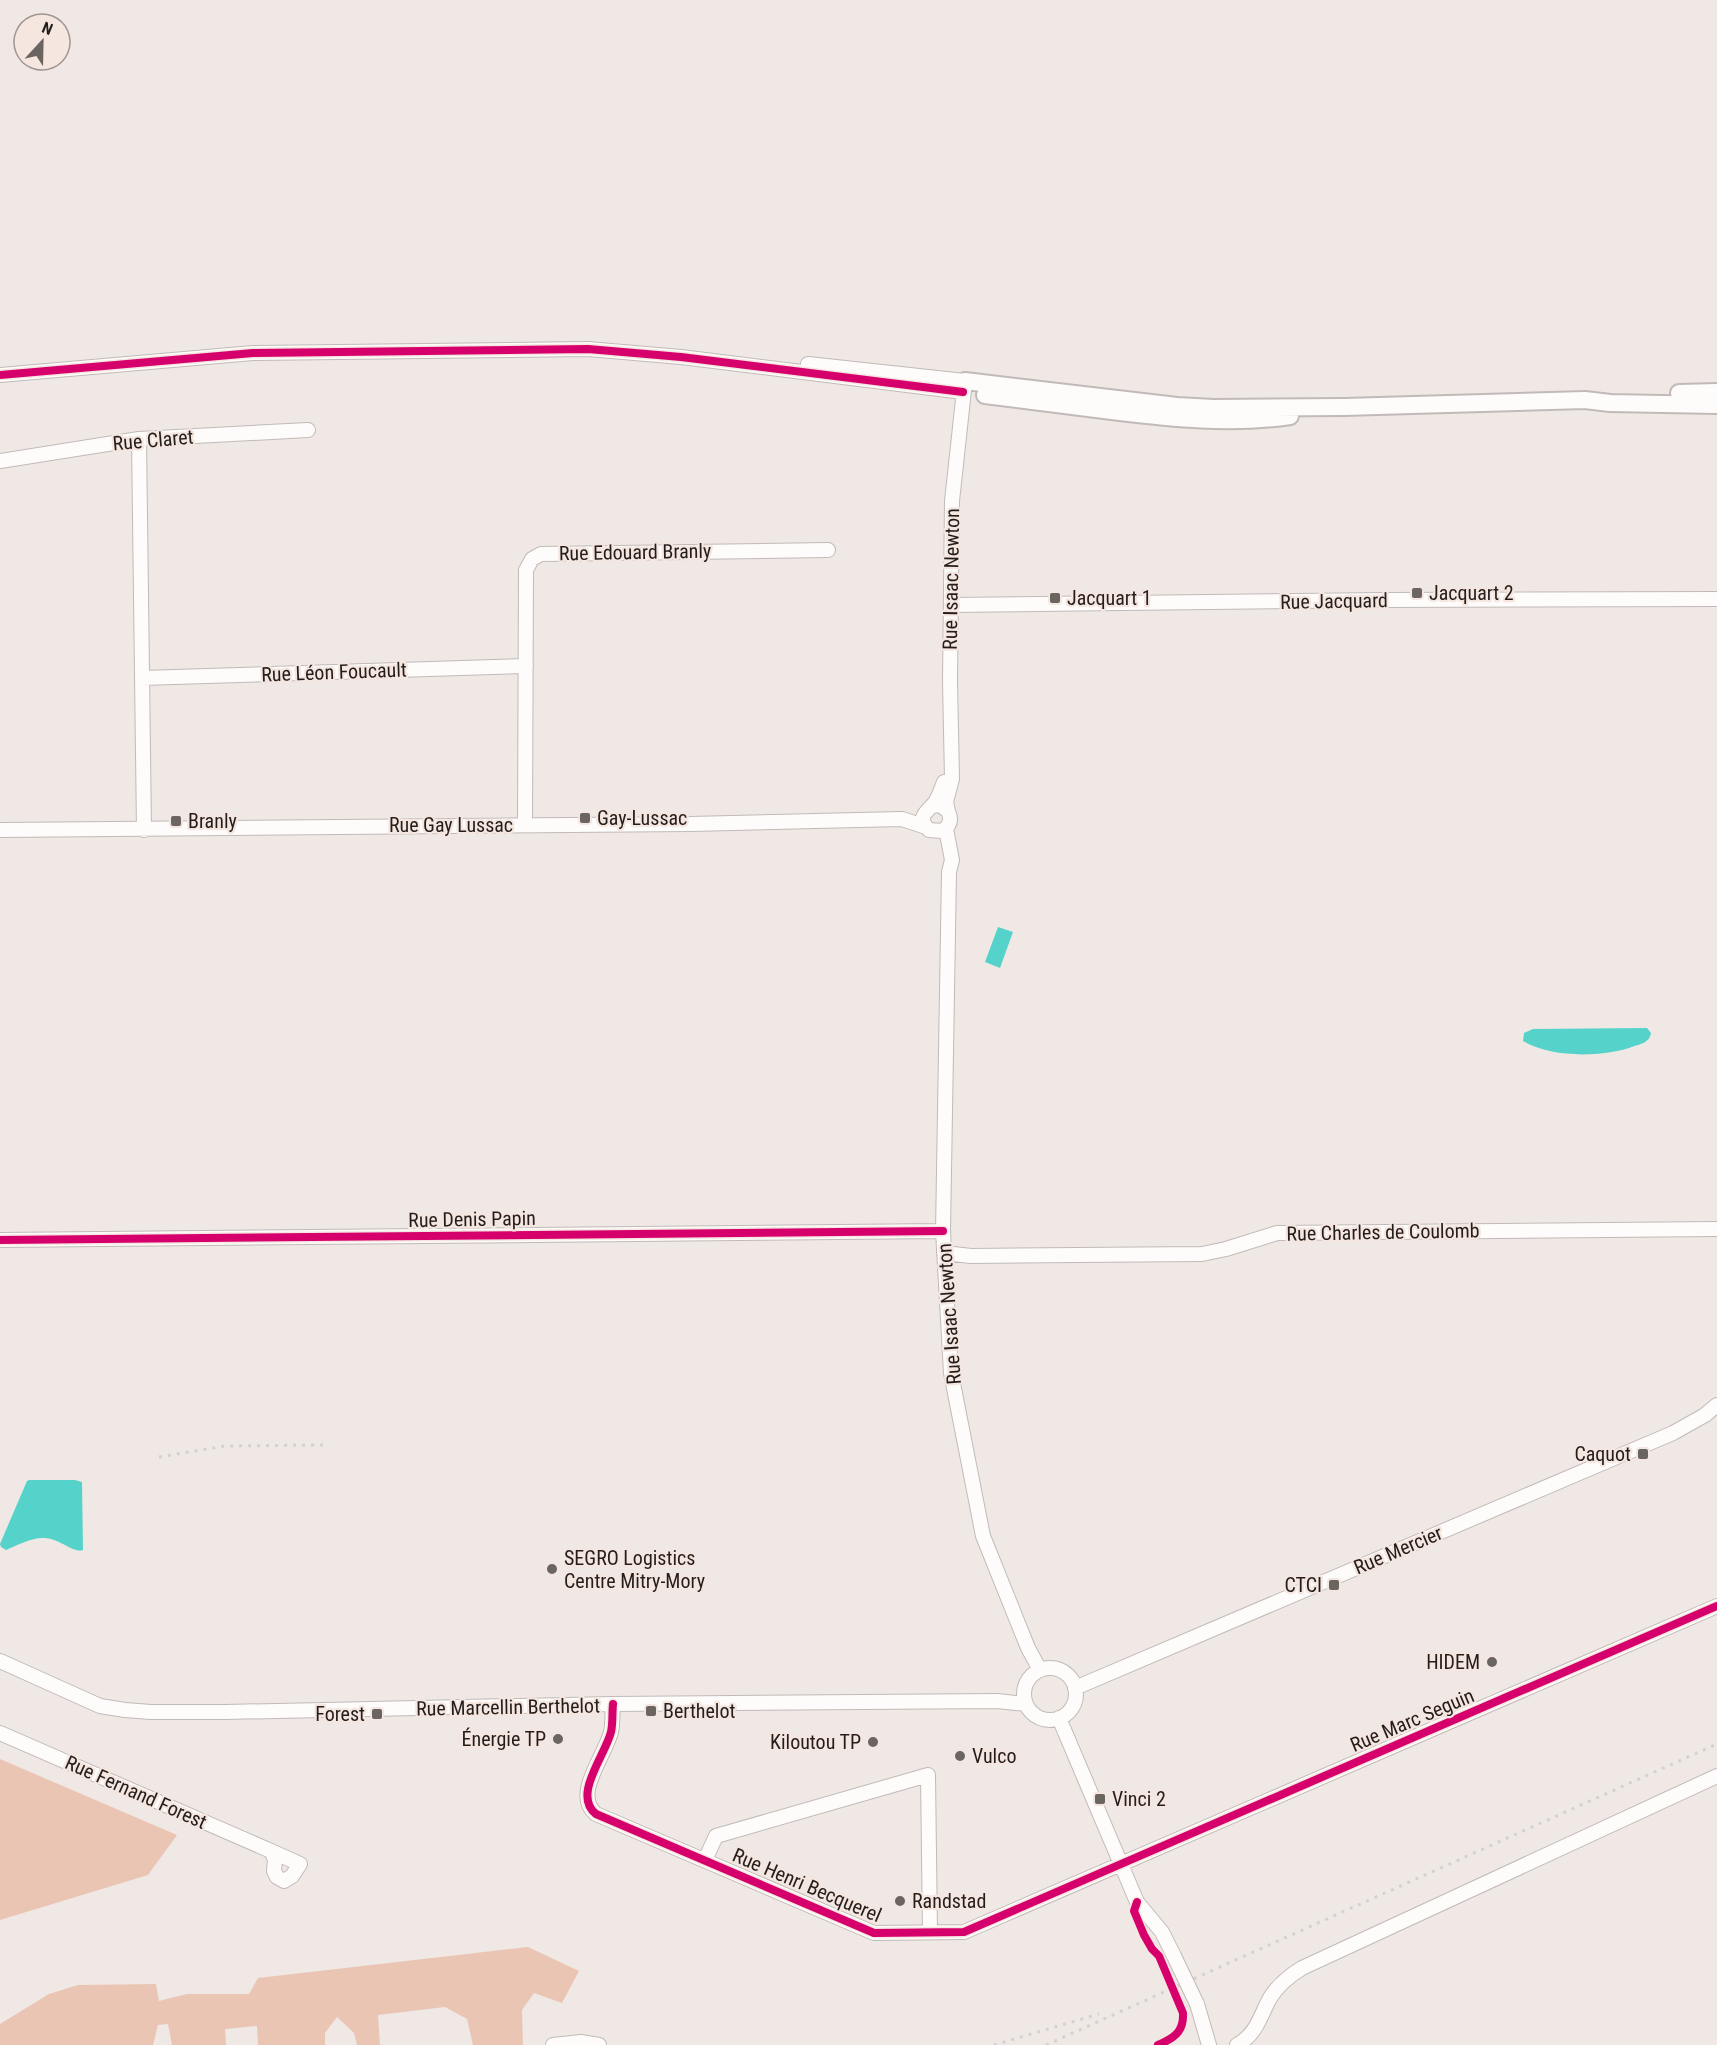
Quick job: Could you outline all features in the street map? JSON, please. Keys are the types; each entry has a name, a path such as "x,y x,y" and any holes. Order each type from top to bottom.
{"main road":[{"path":"964,387 1155,416 1216,421 1265,420 1344,407 1585,400 1610,403 1717,405"},
{"path":"1585,400 1601,397 1717,393"}],"street":[{"path":"0,375 253,353 588,349 964,387"},
{"name":"Rue Isaac Newton","path":"948,811 946,802 952,779 950,766 952,501 964,387"},
{"name":"Rue Claret","path":"0,461 139,439 308,430"},
{"path":"139,439 144,830"},
{"name":"Rue Edouard Branly","path":"525,825 526,570 531,559 541,554 828,550"},
{"name":"Rue Jacquard","path":"952,605 1717,599"},
{"name":"Rue Léon Foucault","path":"142,678 526,666"},
{"name":"Rue Isaac Newton","path":"928,809 937,798 950,766"},
{"path":"940,805 948,811 950,820 946,829 939,832 928,828 923,821 928,809 940,805"},
{"name":"Rue Gay Lussac","path":"902,819 928,809"},
{"name":"Rue Gay Lussac","path":"0,830 902,819 928,828"},
{"name":"Rue Isaac Newton","path":"928,828 940,848 949,872"},
{"name":"Rue Isaac Newton","path":"946,829 952,860 949,872 943,1231 951,1373 983,1536 1028,1648 1040,1670"},
{"name":"Rue Charles de Coulomb","path":"944,1254 971,1256 1202,1254 1277,1233 1717,1229"},
{"name":"Rue Denis Papin","path":"0,1240 943,1231"},
{"name":"Rue Mercier","path":"1076,1688 1673,1433 1705,1415 1717,1405"},
{"name":"Rue Marc Seguin","path":"1120,1863 1717,1606"},
{"name":"Rue Marcellin Berthelot","path":"0,1660 100,1706 125,1710 225,1712 614,1704 997,1701 1026,1704"},
{"path":"1049,1668 1066,1673 1076,1688 1074,1704 1070,1711 1059,1718 1038,1717 1026,1704 1024,1696 1028,1680 1040,1670 1049,1668"},
{"name":"Rue Henri Becquerel","path":"614,1704 611,1731 587,1791 586,1797 591,1810 874,1933 964,1932 1120,1863"},
{"path":"1059,1718 1137,1902 1162,1932 1197,2004 1209,2045"},
{"name":"Rue Fernand Forest","path":"0,1733 271,1851"},
{"path":"705,1860 716,1836 928,1776 930,1932"},
{"path":"1237,2045 1257,2028 1270,1998 1281,1983 1302,1968 1717,1776"},
{"path":"553,2045 581,2042 599,2045"}],"shaded area":[{"path":"0,1759 177,1835 148,1875 0,1920"},
{"path":"528,1947 579,1971 562,2003 534,1993 522,2010 523,2045 473,2045 467,2019 445,2007 378,2015 380,2045 357,2045 354,2033 337,2017 325,2033 325,2045 258,2045 257,2026 225,2029 226,2045 172,2045 168,2024 158,2025 153,2045 0,2045 0,2024 49,1994 78,1985 156,1984 159,2001 187,1994 249,1994 258,1978"}],"water":[{"path":"998,927 1013,932 1000,968 985,962"},
{"path":"1647,1028 1651,1033 1646,1042 1604,1053 1575,1054 1547,1051 1523,1041 1524,1033 1533,1029"},
{"path":"29,1480 82,1482 83,1550 75,1550 49,1538 29,1540 6,1550 1,1547 0,1544"}],"railway":[{"path":"159,1457 225,1446 323,1445"},
{"path":"1046,2045 1717,1744"},
{"path":"994,2045 1099,2014"}],"cycle path":[{"path":"0,375 253,353 588,349 681,357 963,392"},
{"path":"0,1240 943,1231"},
{"path":"613,1704 611,1732 592,1775 587,1797 596,1814 874,1933 964,1932 1717,1606"},
{"path":"1137,1902 1134,1911 1144,1935 1159,1956 1183,2013 1182,2025 1177,2034 1158,2045"}],"place":[{"name":"Jacquart 2","path":"1417,593"},
{"name":"Jacquart 1","path":"1055,598"},
{"name":"Gay-Lussac","path":"585,818"},
{"name":"Branly","path":"176,821"},
{"name":"Caquot","path":"1643,1454"},
{"name":"SEGRO Logistics Centre Mitry-Mory","path":"552,1569"},
{"name":"CTCI","path":"1334,1585"},
{"name":"HIDEM","path":"1492,1662"},
{"name":"Berthelot","path":"651,1711"},
{"name":"Forest","path":"377,1714"},
{"name":"Énergie TP","path":"558,1739"},
{"name":"Kiloutou TP","path":"873,1742"},
{"name":"Vulco","path":"960,1756"},
{"name":"Vinci 2","path":"1100,1799"},
{"name":"Randstad","path":"900,1901"}]}
